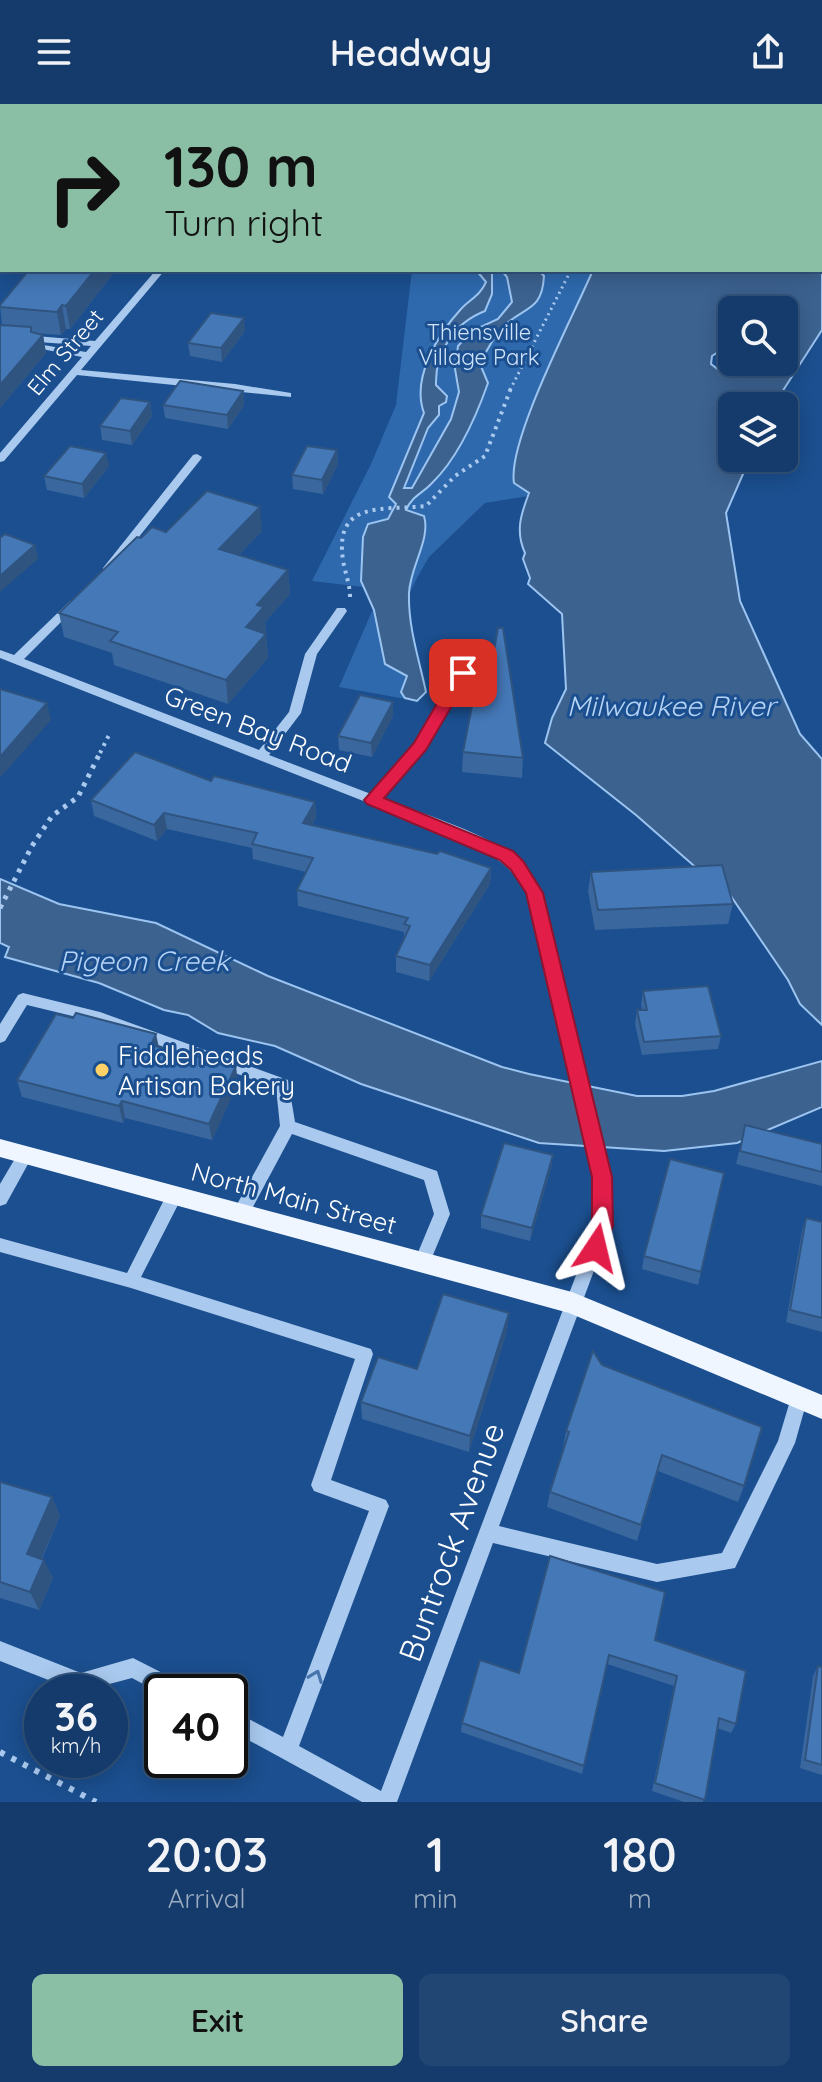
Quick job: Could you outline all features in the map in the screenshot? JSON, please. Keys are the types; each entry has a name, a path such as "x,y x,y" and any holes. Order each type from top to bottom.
{"main road":[{"name":"North Main Street","path":"0,1148 572,1303 822,1407"}],"street":[{"name":"Elm Street","path":"0,459 159,272"},
{"path":"0,336 98,344"},
{"path":"29,340 41,346 89,355"},
{"path":"75,372 142,381 248,388 288,395"},
{"path":"101,577 197,457"},
{"path":"16,660 78,599"},
{"path":"261,756 295,713 311,654 341,611"},
{"path":"373,800 420,746 474,652"},
{"name":"Green Bay Road","path":"0,654 491,847 517,865 534,893 602,1177 603,1225 572,1303"},
{"path":"0,1037 23,999 95,1016 283,1084 288,1126 241,1213"},
{"path":"288,1126 431,1176 442,1214 422,1262"},
{"path":"0,1199 25,1155"},
{"path":"131,1281 175,1195"},
{"path":"0,1245 131,1281 365,1354 320,1485 380,1506 288,1749"},
{"name":"Buntrock Avenue","path":"390,1800 572,1303"},
{"path":"487,1532 657,1573 728,1561 786,1443 799,1397"},
{"path":"0,1651 81,1683 133,1668 144,1674"},
{"path":"248,1728 390,1800"}],"path":[{"path":"341,611 352,595 343,564 341,531 357,514 379,509 426,506 446,485 485,456 516,375 570,272"},
{"path":"0,908 32,846 52,816 78,797 110,733"},
{"path":"0,1752 96,1802"}],"green space":[{"name":"Thiensville Village Park","path":"412,272 592,272 523,428 528,496 485,503 429,557 409,594 410,625 426,692 417,701 339,687 373,609 363,587 312,581 371,464 396,405"}],"water":[{"path":"478,272 492,274 492,294 485,311 464,323 443,350 436,385 447,396 446,402 439,406 439,415 428,428 404,488 412,488 451,419 459,392 455,369 458,346 472,331 498,319 512,302 507,277 503,272 540,272 544,276 540,297 503,327 480,364 488,383 450,462 406,510 424,516 425,525 423,544 409,593 412,631 426,692 417,701 405,698 401,692 407,676 385,664 374,610 361,581 363,537 368,524 388,519 396,504 389,497 424,413 421,386 429,357 444,331 486,282"},
{"name":"Milwaukee River","path":"592,272 822,272 822,330 798,367 798,296 718,296 718,352 712,356 711,364 718,369 718,376 792,376 782,392 718,392 718,472 744,472 726,513 740,601 800,734 822,759 822,1025 800,1004 788,980 724,886 701,872 636,815 545,743 552,718 566,689 562,614 528,584 530,578 523,559 525,553 520,530 529,493 514,483 515,464 531,409"},
{"name":"Pigeon Creek","path":"0,879 59,904 156,923 268,976 502,1067 637,1096 682,1096 714,1091 822,1061 822,1107 737,1143 664,1151 539,1143 361,1084 275,1046 218,1033 188,1015 164,1010 99,983 5,957 9,947 0,943"}],"building":[{"path":"27,272 93,272 66,306 62,305 57,312 0,305"},
{"path":"211,313 244,318 221,348 188,343"},
{"path":"0,325 31,327 31,332 43,335 0,385"},
{"path":"180,381 243,391 227,415 163,405"},
{"path":"121,398 150,402 130,431 100,426"},
{"path":"70,446 106,453 82,484 44,476"},
{"path":"307,446 337,450 322,480 292,475"},
{"path":"207,491 260,507 219,549 288,570 257,605 264,607 246,627 266,634 226,680 110,641 118,632 59,613 137,537 141,538 152,527 166,532"},
{"path":"5,534 35,545 0,576 0,538"},
{"path":"498,628 503,628 523,758 463,752 474,696 486,697"},
{"path":"0,689 47,703 0,757"},
{"path":"360,695 393,702 371,743 338,736"},
{"path":"135,752 211,781 214,776 315,802 303,823 437,854 440,851 491,868 430,965 396,956 410,926 404,924 408,918 297,890 313,858 252,844 257,833 164,813 154,825 91,800"},
{"path":"722,865 733,904 598,910 591,872"},
{"path":"708,986 721,1036 644,1042 637,1010 647,1010 643,991"},
{"path":"76,1013 156,1034 151,1045 236,1066 209,1124 122,1101 119,1106 17,1080 56,1014 73,1018"},
{"path":"745,1125 822,1144 822,1172 740,1151"},
{"path":"504,1143 553,1155 532,1228 481,1215"},
{"path":"670,1159 724,1173 701,1272 644,1256"},
{"path":"806,1218 822,1222 822,1318 790,1310"},
{"path":"443,1294 509,1313 470,1436 361,1402 378,1357 417,1369"},
{"path":"593,1351 602,1365 762,1427 744,1486 662,1455 641,1525 550,1492 569,1432 566,1431"},
{"path":"0,1482 52,1497 27,1554 44,1560 30,1592 0,1582"},
{"path":"550,1556 665,1592 655,1640 746,1671 736,1724 719,1718 705,1800 655,1783 677,1676 609,1655 584,1766 462,1723 480,1660 519,1673"},
{"path":"818,1666 822,1667 822,1765 805,1760"}],"place":[{"name":"Fiddleheads Artisan Bakery","path":"102,1070"}],"route":[{"path":"463,673 420,746 373,800 507,856 517,865 534,893 602,1177 603,1225 596,1248"}]}
